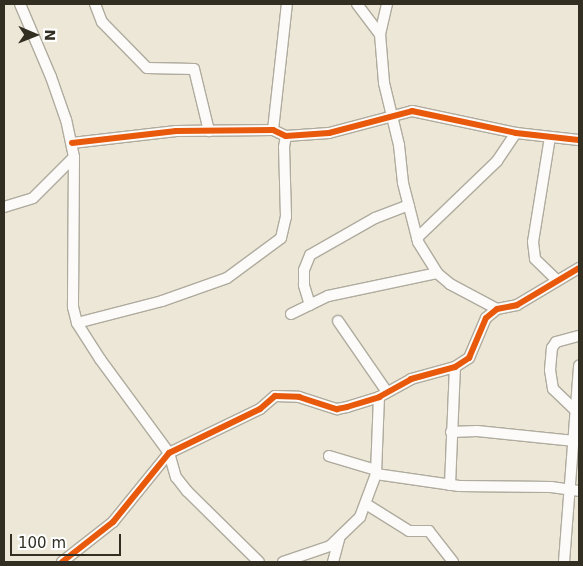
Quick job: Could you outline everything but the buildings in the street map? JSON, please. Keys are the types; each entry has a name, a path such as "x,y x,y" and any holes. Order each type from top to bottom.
{"street":[{"path":"20,4 51,77 72,143 74,157 73,307 77,323 100,359 169,453 176,477 187,491 259,562"},
{"path":"95,4 102,22 147,68 194,69 209,131"},
{"path":"273,130 286,4"},
{"path":"357,4 380,34"},
{"path":"387,4 380,34 390,115 399,145 403,183 417,238 438,273 450,284 496,309"},
{"path":"72,143 148,133 273,130 286,136 329,133 390,115 412,111 516,133 579,140"},
{"path":"417,238 497,161 516,133"},
{"path":"77,323 162,301 227,278 281,238 286,217 284,147 286,136"},
{"path":"550,137 533,242 535,259 557,280"},
{"path":"4,208 33,198 74,157"},
{"path":"310,305 304,285 304,270 310,255 375,218 409,205"},
{"path":"62,562 112,522 169,453 260,409 275,396 299,397 337,409 383,394 411,379 455,367 469,358 486,318 496,309 517,305 579,268"},
{"path":"291,314 310,305 368,285 438,273"},
{"path":"283,562 320,552 339,539 360,517 376,472 383,394 338,321"},
{"path":"577,412 553,389 550,370 552,348 556,342 579,336"},
{"path":"564,562 575,490 574,442 577,429 579,366"},
{"path":"450,485 455,367"},
{"path":"451,432 477,431 574,442"},
{"path":"328,456 376,472 450,485 575,490"},
{"path":"366,504 409,531 428,532 453,562"},
{"path":"333,562 339,539"}],"cycle path":[{"path":"72,143 176,131 273,130 286,136 329,133 412,111 516,133 579,140"},
{"path":"62,562 113,522 169,453 260,409 275,396 299,397 337,409 379,397 411,379 455,367 469,358 486,318 497,309 517,305 579,268"}]}
